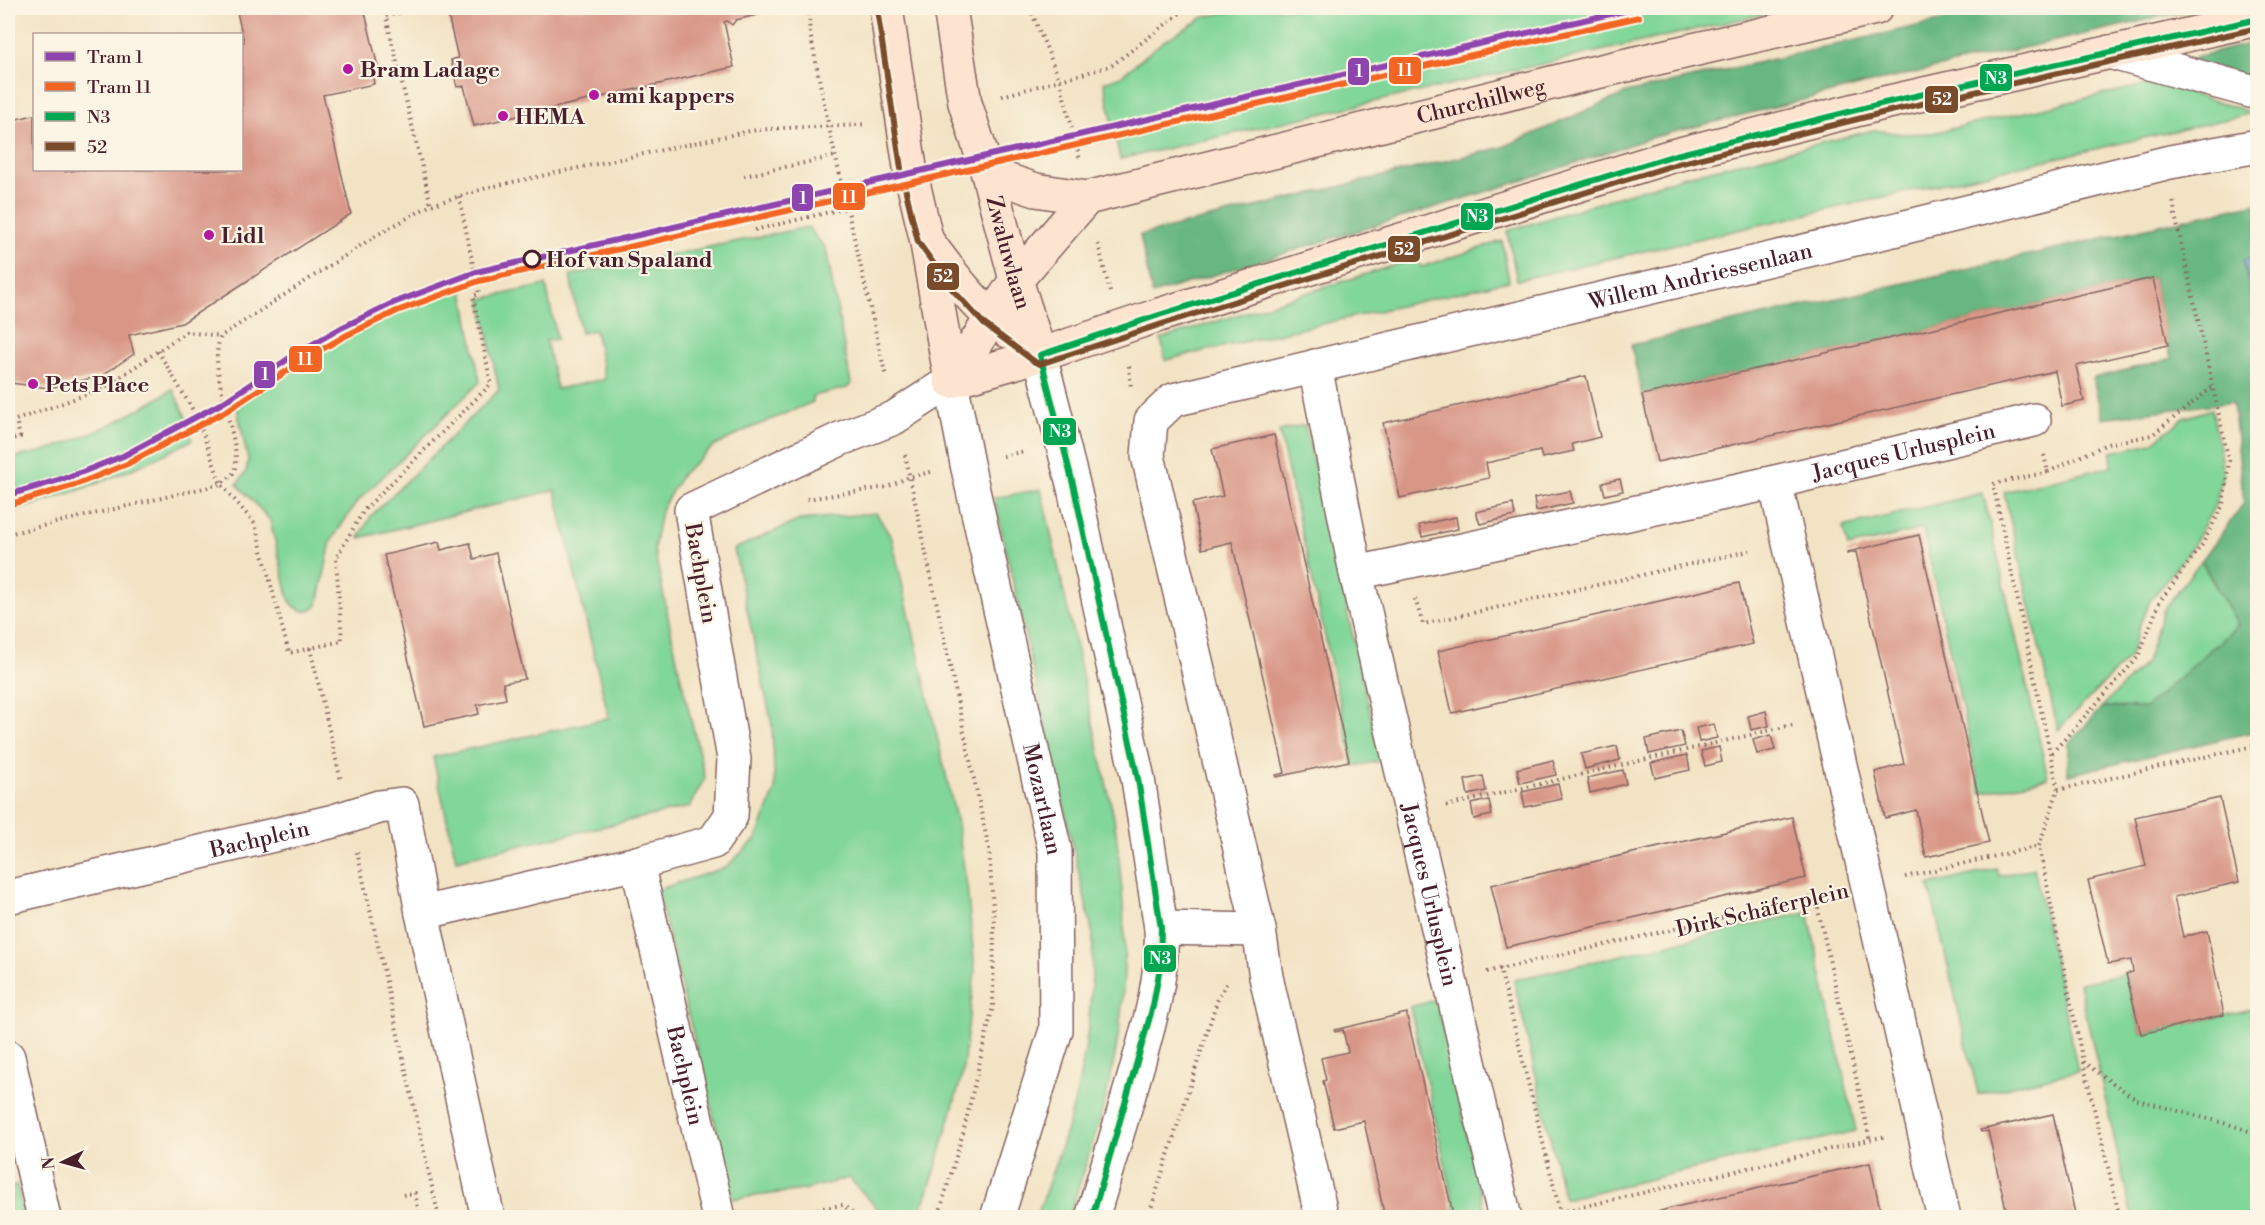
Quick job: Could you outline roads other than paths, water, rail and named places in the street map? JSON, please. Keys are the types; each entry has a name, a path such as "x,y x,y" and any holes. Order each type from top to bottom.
{"main road":[{"path":"886,8 911,174 926,238 951,381"},
{"name":"Zwaluwlaan","path":"950,8 965,103 1040,355"},
{"name":"Churchillweg","path":"988,174 1035,190 1087,198 1588,74 1876,8"},
{"path":"951,381 1672,156 1797,124 2258,20"},
{"path":"951,381 1016,280 1087,198"},
{"path":"926,238 959,284 991,318 1040,355"}],"street":[{"path":"2109,52 2258,93"},
{"name":"Willem Andriessenlaan","path":"1259,930 1148,456 1151,421 1173,400 1865,237 2170,162 2258,146"},
{"path":"1040,355 1074,488 1138,779 1161,928 1162,949 1153,1004 1092,1218"},
{"name":"Jacques Urlusplein","path":"1315,366 1356,573 1505,1218"},
{"name":"Bachplein","path":"422,913 712,842 731,816 734,759 691,510 840,439 894,418 951,381"},
{"name":"Mozartlaan","path":"951,381 967,464 1055,851 1056,1030 997,1218"},
{"name":"Jacques Urlusplein","path":"1356,573 1775,482 2034,420"},
{"name":"Dirk Schäferplein","path":"1775,482 1944,1218"},
{"name":"Bachplein","path":"8,897 349,817 380,807 402,804 422,913 488,1218"},
{"name":"Bachplein","path":"637,862 719,1218"},
{"path":"1161,928 1259,930 1266,977 1322,1218"},
{"path":"8,1057 44,1218"}],"water":[{"path":"2258,257 2257,321 2243,260"}],"tram line":[{"name":"1","path":"8,495 72,476 123,456 224,402 297,353 341,328 393,303 476,272 1637,8"},
{"name":"11","path":"11,504 75,485 127,464 228,410 302,361 345,336 397,311 479,281 1639,17"}],"place":[{"name":"Bram Ladage","path":"348,69"},
{"name":"ami kappers","path":"594,95"},
{"name":"HEMA","path":"503,116"},
{"name":"Lidl","path":"209,235"},
{"name":"Hof van Spaland","path":"532,259"},
{"name":"Pets Place","path":"33,384"}]}
